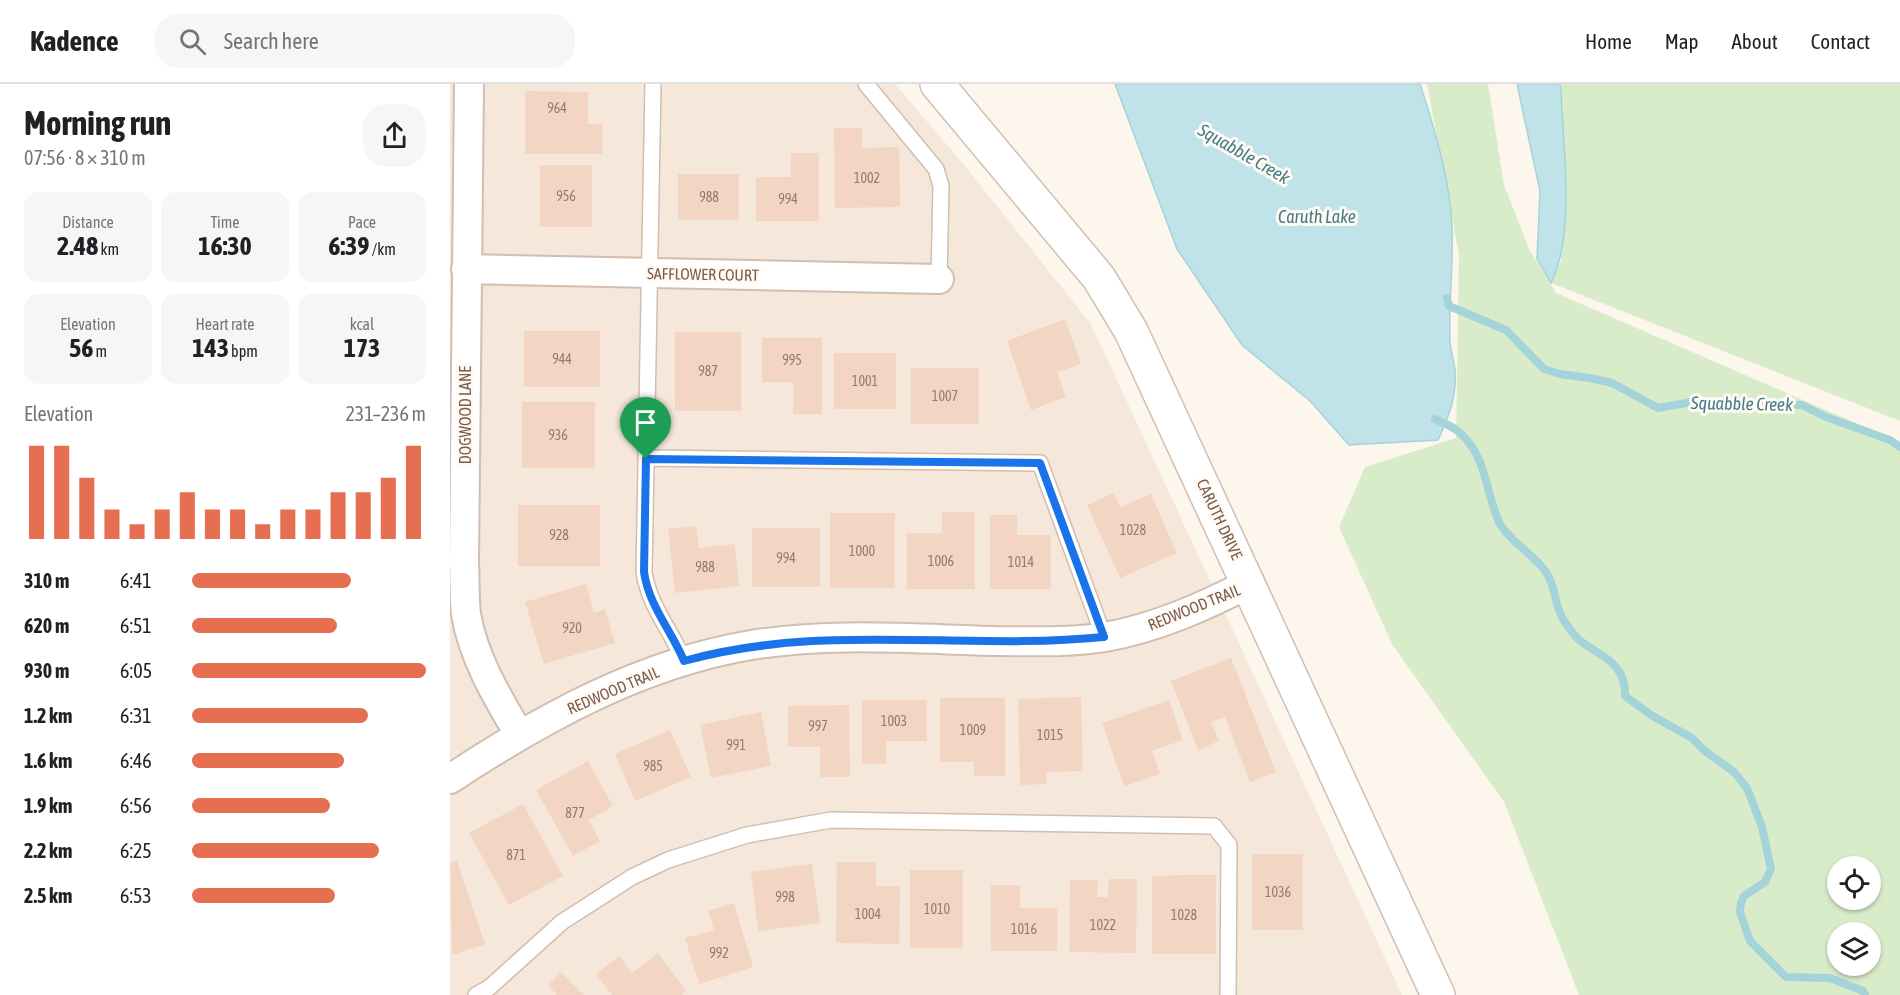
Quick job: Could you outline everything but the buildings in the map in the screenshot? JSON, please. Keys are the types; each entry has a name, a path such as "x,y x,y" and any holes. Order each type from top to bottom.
{"street":[{"name":"DOGWOOD LANE","path":"470,84 466,269 464,562 466,615 476,649 490,682 519,734"},
{"name":"CARUTH DRIVE","path":"937,84 1099,278 1131,331 1250,583 1438,995"},
{"name":"SAFFLOWER COURT","path":"466,269 939,279"},
{"name":"REDWOOD TRAIL","path":"450,779 519,734 590,697 633,678 684,661 752,645 809,639 1058,641 1104,637 1152,626 1250,583"}],"lane":[{"path":"653,84 644,572 651,602 675,640 684,661"},
{"path":"866,84 936,169 940,186 939,279"},
{"path":"646,459 1040,463 1104,637"},
{"path":"476,995 490,987 562,922 632,877 668,860 747,835 831,820 1214,826 1229,845 1228,995"}],"shaded area":[{"path":"450,84 895,84 965,166 1091,324 1402,995 450,995"}],"green space":[{"path":"1427,84 1488,84 1504,185 1530,251 1556,293 1900,442 1900,995 1579,995 1504,802 1392,644 1339,527 1365,467 1456,438 1459,255"},
{"path":"1560,84 1900,84 1900,421 1551,283 1561,261"}],"water":[{"name":"Caruth Lake","path":"1115,84 1420,84 1442,159 1452,221 1450,342 1455,370 1455,389 1449,414 1438,440 1349,445 1310,401 1242,345 1177,249"},
{"path":"1517,84 1560,84 1566,215 1559,262 1551,283 1537,259 1540,191"}],"waterway":[{"name":"Squabble Creek","path":"1447,298 1449,306 1506,330 1544,369 1612,383 1658,408 1692,402 1802,405 1826,417 1890,440 1900,447"},
{"path":"1435,419 1451,426 1468,441 1480,463 1494,510 1503,529 1546,572 1552,583 1560,614 1572,632 1580,641 1607,658 1618,670 1622,677 1625,696 1651,715 1692,738 1705,751 1734,772 1747,788 1762,827 1771,869 1765,882 1744,896 1741,903 1740,912 1750,941 1786,977 1830,978 1863,991 1865,995"}],"route":[{"path":"646,459 1040,463 1104,637 1058,641 828,638 752,645 684,661 675,640 651,602 646,587 644,572 646,459"}]}
